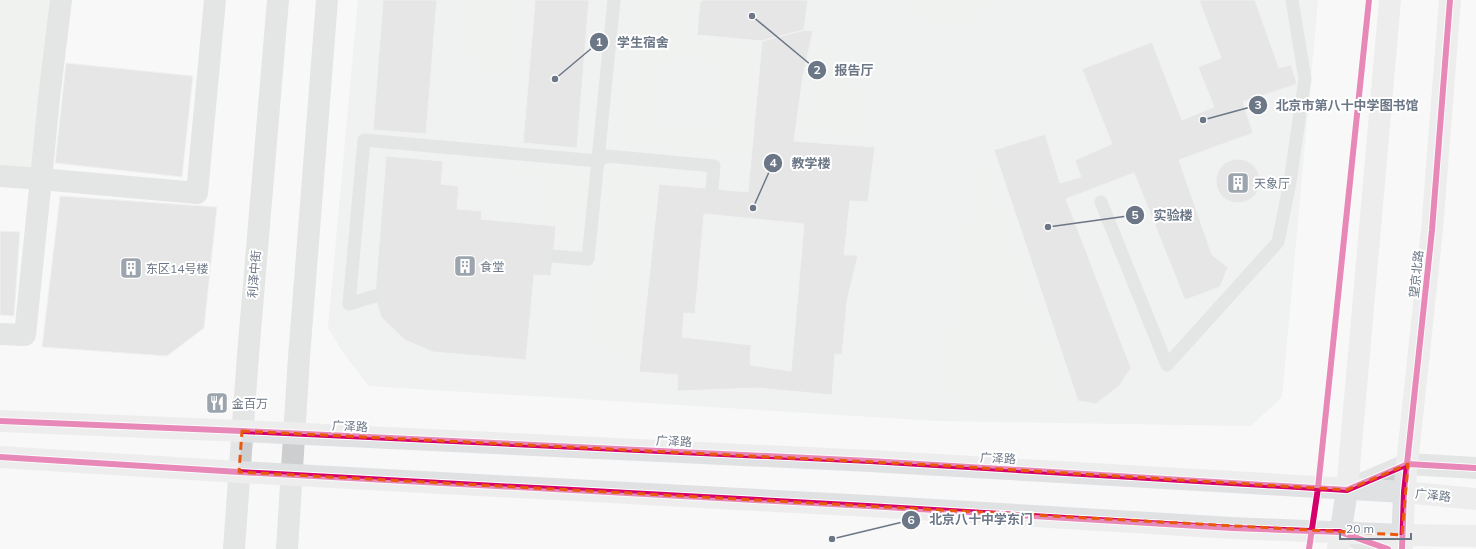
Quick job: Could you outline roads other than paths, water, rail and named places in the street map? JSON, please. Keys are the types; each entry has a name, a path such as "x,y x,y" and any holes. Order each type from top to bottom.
{"main road":[{"path":"1339,540 1347,490 1390,0"},
{"name":"望京北路","path":"1397,544 1408,464 1432,230 1450,0"},
{"name":"广泽路","path":"0,421 870,461 1347,490 1404,492 1476,499"},
{"path":"0,457 239,472 868,506 1232,528 1339,540 1397,544 1476,536"}],"street":[{"path":"0,334 25,335 49,98 61,0"},
{"path":"0,176 197,193 215,0"},
{"name":"利泽中街","path":"234,549 242,431 278,0"},
{"path":"286,549 327,0"},
{"path":"1347,490 1408,464 1476,468"}],"lane":[{"path":"553,256 588,259 614,0"},
{"path":"1101,202 1167,365 1278,242 1290,182 1305,80 1292,0"},
{"path":"375,296 349,304 364,140 598,161 607,156 714,166 712,189"}],"place":[{"name":"报告厅","path":"752,16"},
{"name":"学生宿舍","path":"555,79"},
{"name":"北京市第八十中学图书馆","path":"1203,120"},
{"name":"天象厅","path":"1238,183"},
{"name":"教学楼","path":"753,208"},
{"name":"实验楼","path":"1048,227"},
{"name":"食堂","path":"465,266"},
{"name":"东区14号楼","path":"131,268"},
{"name":"金百万","path":"217,403"},
{"name":"北京八十中学东门","path":"832,539"}]}
